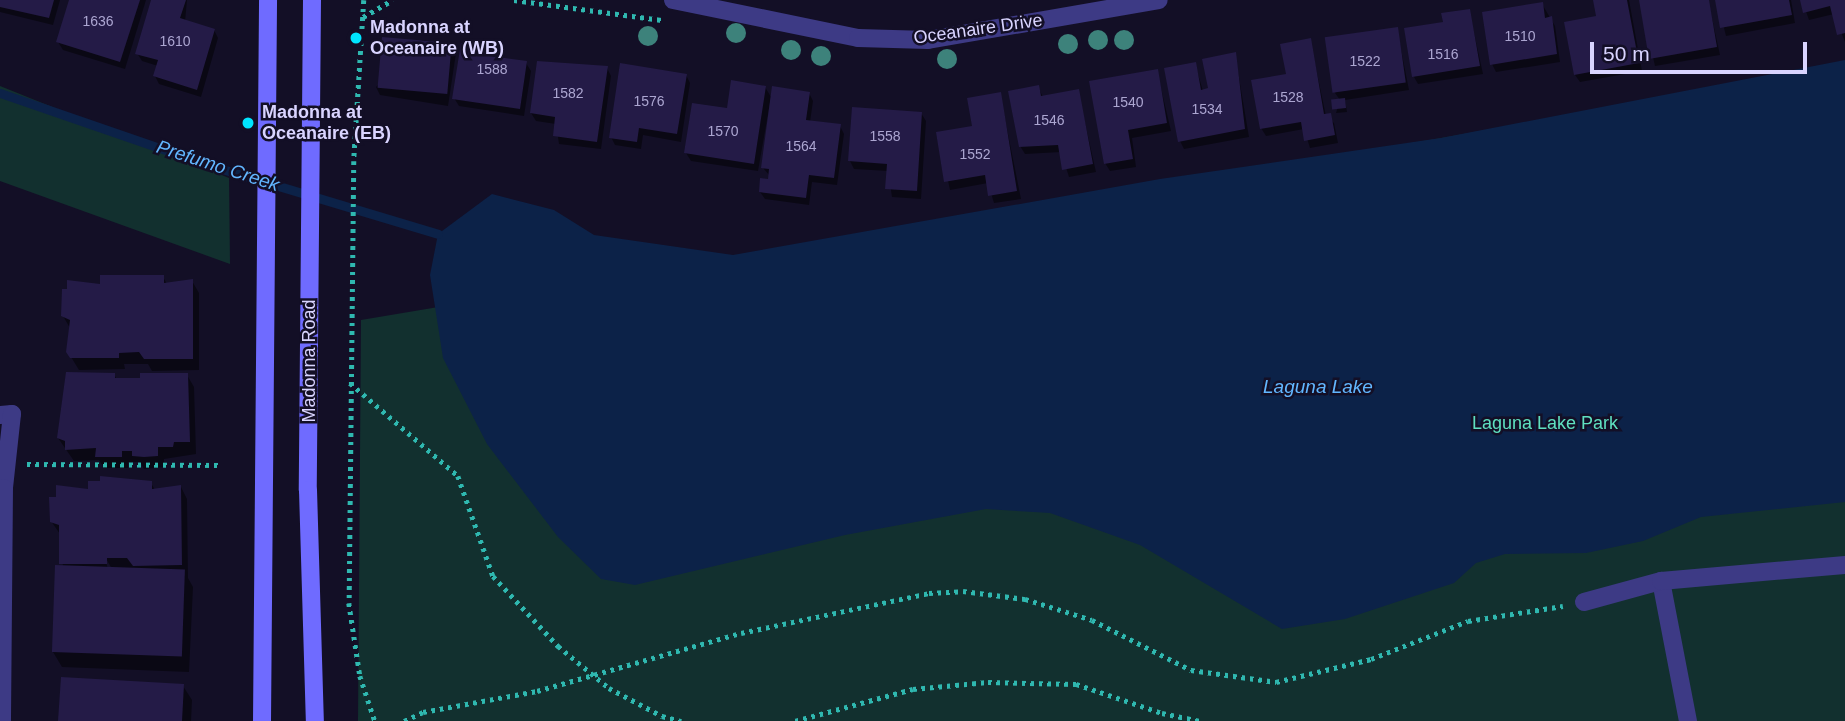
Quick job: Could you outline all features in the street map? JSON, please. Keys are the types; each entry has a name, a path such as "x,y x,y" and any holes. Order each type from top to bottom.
{"main road":[{"path":"262,721 268,0"},
{"name":"Madonna Road","path":"312,0 308,490 315,721"}],"street":[{"name":"Oceanaire Drive","path":"673,0 858,38 928,40 1159,0"},
{"path":"0,415 12,415 5,464 2,721"},
{"path":"1584,602 1661,581 1845,565"},
{"path":"1661,581 1688,721"}],"path":[{"path":"363,0 354,161 349,382 351,627 360,676 375,721"},
{"path":"363,18 392,0"},
{"path":"514,0 649,20"},
{"path":"349,382 458,476 493,576 592,676 662,716 681,721"},
{"path":"5,464 222,465"},
{"path":"404,721 423,712 481,704 592,676 741,633 929,593 962,591 1025,599 1092,620 1191,670 1276,682 1371,659 1468,621 1584,602"},
{"path":"794,721 913,689 988,682 1076,684 1162,713 1201,721"}],"green space":[{"name":"Laguna Lake","path":"1845,65 1845,721 358,721 361,320 1441,138"},
{"path":"0,86 229,178 230,264 0,181"}],"water":[{"name":"Laguna Lake","path":"1845,60 1845,502 1701,517 1643,541 1586,553 1505,554 1476,563 1454,583 1345,619 1282,629 1140,545 1050,513 986,509 845,535 635,585 601,579 558,537 487,444 443,358 430,275 438,234 492,194 554,210 594,235 733,255 1160,179 1441,138"}],"building":[{"path":"0,0 54,0 49,18 0,7"},
{"path":"69,0 140,0 120,62 56,42"},
{"path":"151,0 186,0 180,18 215,29 197,90 153,76 158,60 135,54"},
{"path":"1593,0 1627,0 1639,63 1574,75 1564,22 1596,16"},
{"path":"1639,0 1709,0 1717,47 1649,59"},
{"path":"1715,0 1789,0 1792,15 1720,28"},
{"path":"1800,0 1845,0 1845,33 1837,35 1830,6 1803,13"},
{"path":"1543,2 1545,18 1552,16 1557,54 1490,65 1482,12"},
{"path":"1470,9 1480,66 1412,77 1404,28 1443,22 1441,13"},
{"path":"1398,27 1406,82 1333,93 1325,37"},
{"path":"382,37 452,43 447,94 378,88"},
{"path":"1311,38 1324,114 1331,113 1335,135 1304,141 1301,122 1260,129 1251,80 1286,74 1280,44"},
{"path":"461,43 491,47 490,56 527,61 520,109 452,99"},
{"path":"1236,52 1245,129 1178,142 1164,68 1196,62 1201,90 1208,88 1202,59"},
{"path":"537,61 608,66 597,142 553,136 555,117 530,113"},
{"path":"620,63 687,74 677,134 639,128 637,142 609,138"},
{"path":"1158,69 1167,123 1128,130 1133,159 1104,164 1089,81"},
{"path":"731,80 766,86 754,164 684,153 692,103 727,108"},
{"path":"1039,85 1041,96 1079,89 1093,164 1062,170 1058,145 1019,147 1008,91"},
{"path":"772,86 810,92 806,120 841,124 834,178 809,175 806,198 759,192 760,178 768,179 769,169 761,168"},
{"path":"1001,92 1017,191 988,196 985,175 944,182 936,132 972,126 967,98"},
{"path":"1345,98 1346,108 1332,109 1331,99"},
{"path":"852,107 922,112 917,191 885,189 887,164 848,161"},
{"path":"100,275 164,275 164,283 193,279 193,359 144,359 139,352 119,353 119,358 70,358 66,352 70,320 61,316 62,289 67,289 67,280 100,284"},
{"path":"66,372 115,373 115,378 140,378 140,373 188,373 190,442 174,442 173,447 158,447 158,456 144,457 132,456 132,451 122,451 122,457 95,457 96,448 65,450 65,441 57,438"},
{"path":"100,476 152,481 152,489 181,485 182,565 133,566 127,558 107,558 107,564 59,564 59,525 50,522 49,497 56,497 56,485 88,489 88,481 100,481"},
{"path":"55,565 185,570 182,656 52,652"},
{"path":"61,677 184,684 182,721 58,721"}],"waterway":[{"name":"Prefumo Creek","path":"0,93 212,166 438,234"}],"place":[{"name":"Madonna at Oceanaire (WB)","path":"356,38"},
{"name":"Madonna at Oceanaire (EB)","path":"248,123"}],"park label":[{"name":"Laguna Lake Park","path":"1545,423"}]}
